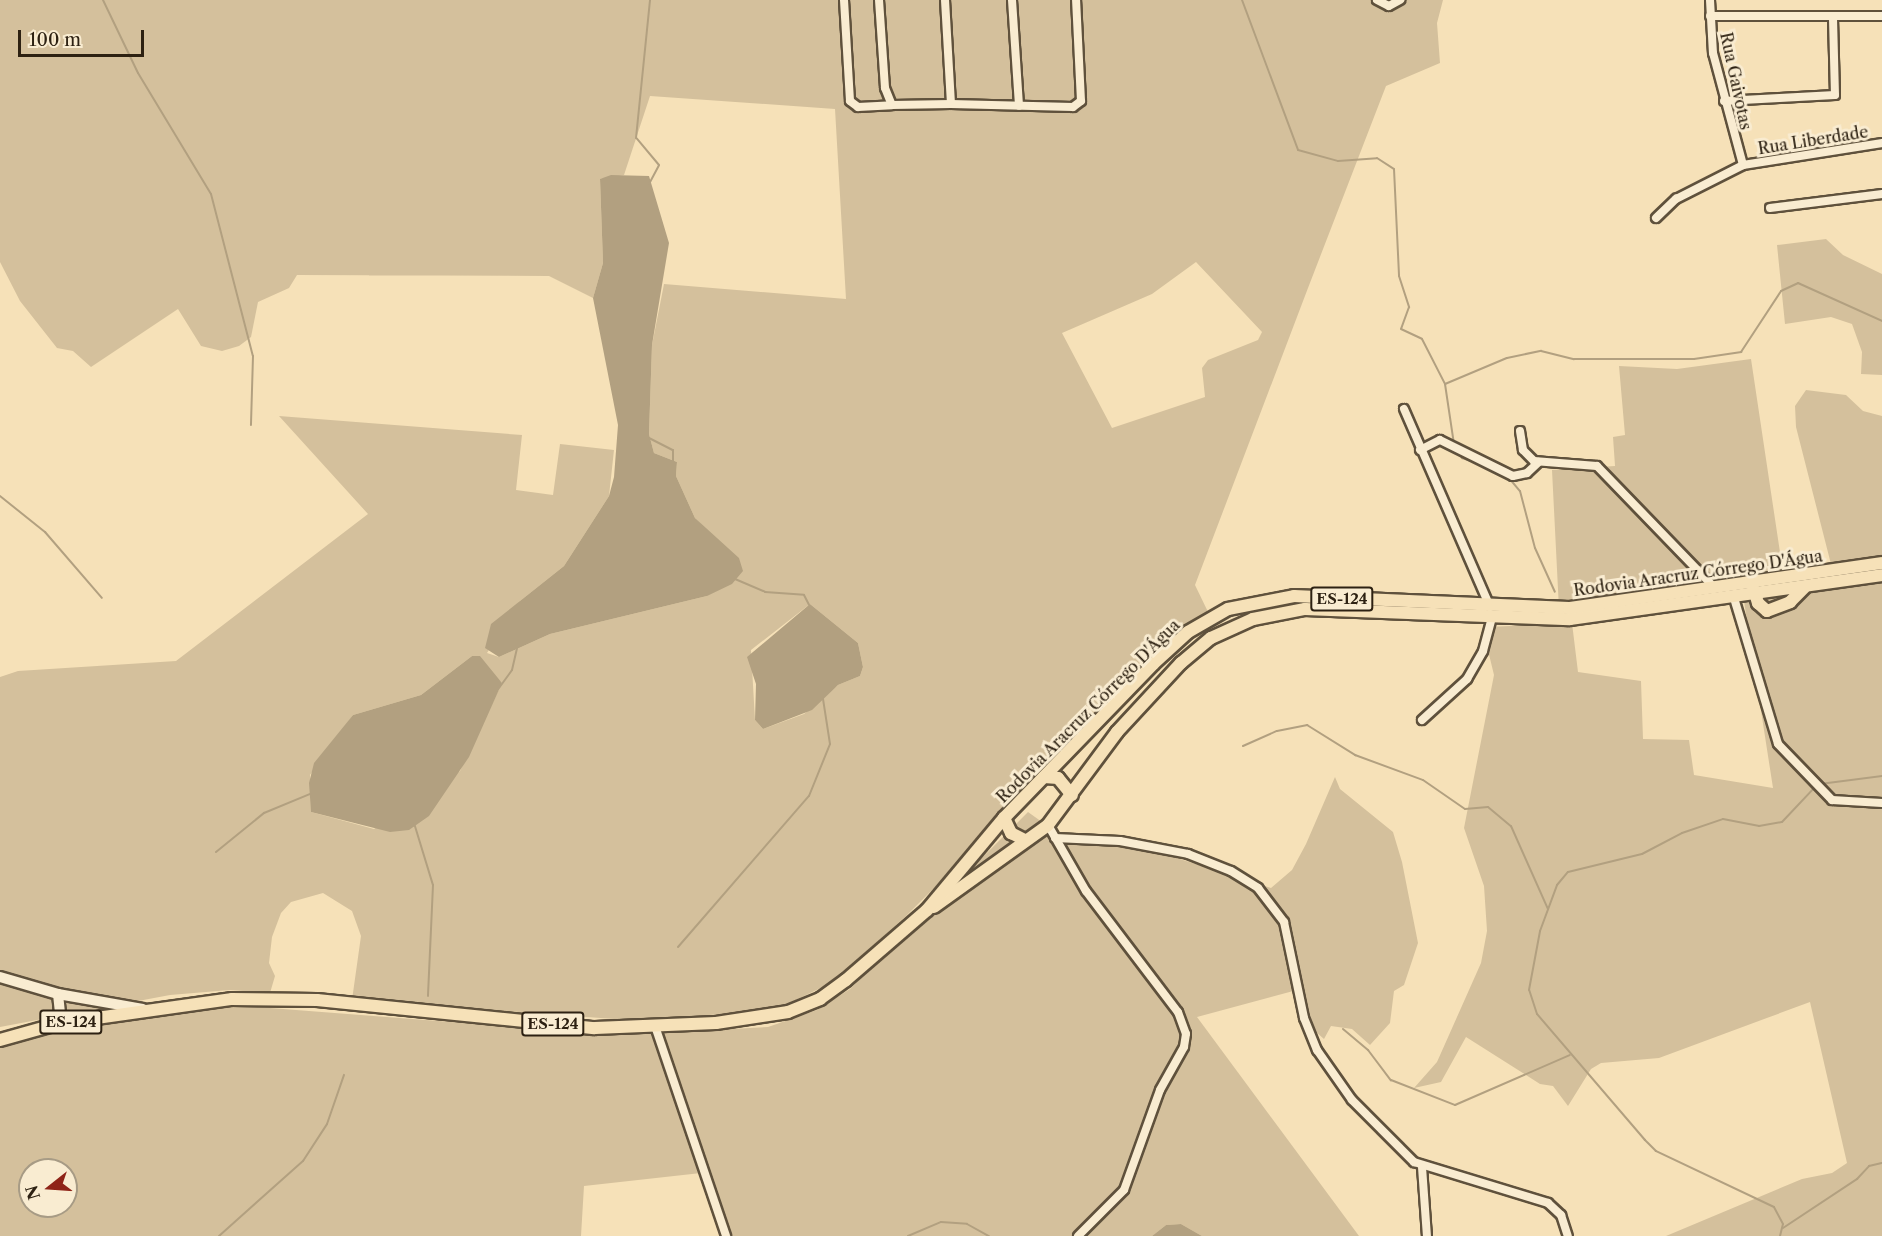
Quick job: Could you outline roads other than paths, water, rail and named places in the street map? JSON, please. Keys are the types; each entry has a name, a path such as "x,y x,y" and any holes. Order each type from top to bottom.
{"main road":[{"name":"Rodovia Aracruz Córrego D'Água","path":"927,910 1004,818 1178,639 1228,609 1294,596 1570,619 1734,598 1754,590 1882,563"},
{"name":"Rodovia Aracruz Córrego D'Água","path":"1754,590 1762,608 1773,610 1804,588 1882,575"},
{"name":"Rodovia Aracruz Córrego D'Água","path":"0,1040 61,1023 232,999 317,1000 595,1028 754,1020 809,1003 846,980 927,910 1048,825 1117,732 1181,663 1236,625 1305,609 1491,613 1591,607 1716,589 1754,590"},
{"path":"1044,777 1058,778 1072,795"},
{"path":"1004,818 1011,833 1025,840"}],"street":[{"path":"844,0 850,101 858,107 951,104 1073,107 1081,101 1076,0"},
{"path":"879,0 885,88 891,105"},
{"path":"945,0 951,104"},
{"path":"1012,0 1019,106"},
{"path":"1377,0 1389,6 1400,0"},
{"name":"Rua Gaivotas","path":"1710,0 1710,16 1724,101 1743,165"},
{"path":"1710,16 1882,16"},
{"path":"1724,101 1835,95 1833,17"},
{"name":"Rua Liberdade","path":"1656,218 1676,200 1743,165 1882,143"},
{"path":"1770,208 1882,194"},
{"path":"1404,409 1491,613 1483,651 1467,679 1422,720"},
{"path":"1520,431 1526,455 1539,462 1598,466 1716,589"},
{"path":"1420,450 1440,440 1513,476 1527,473 1539,462"},
{"path":"1734,598 1778,744 1832,800 1882,803"},
{"path":"1048,825 1086,891 1178,1012 1186,1034 1184,1047 1160,1090 1124,1190 1078,1236"},
{"path":"1056,838 1120,841 1188,854 1231,871 1258,888 1284,922 1304,1018 1327,1068 1379,1128 1422,1167 1548,1203 1561,1215 1568,1236"},
{"path":"1,978 58,994 144,1010"},
{"path":"58,994 61,1023"},
{"path":"655,1026 726,1236"},
{"path":"1422,1167 1426,1236"}],"waterway":[{"path":"103,0 138,73 211,194 253,356 251,425"},
{"path":"649,184 659,165 636,138 650,0"},
{"path":"1242,0 1298,150 1338,161 1377,158 1394,169 1399,276 1409,307 1401,329 1422,339 1445,384 1454,444"},
{"path":"1445,384 1507,358 1541,351 1574,359 1694,359 1741,352 1781,291 1798,283 1882,321"},
{"path":"649,438 673,450 673,462"},
{"path":"1456,449 1462,458 1483,465"},
{"path":"1509,478 1520,491 1535,548 1555,592"},
{"path":"0,496 45,532 102,598"},
{"path":"735,579 765,592 804,595 809,605"},
{"path":"499,688 512,670 517,649"},
{"path":"678,947 809,796 830,744 823,699"},
{"path":"1243,746 1277,731 1307,725 1355,755 1423,780 1465,809 1488,807 1511,826 1548,909"},
{"path":"1820,784 1882,776"},
{"path":"1780,1236 1783,1224 1774,1207 1656,1151 1537,1014 1529,990 1540,931 1557,885 1568,872 1642,854 1682,833 1723,819 1759,826 1782,822 1815,787"},
{"path":"216,852 264,813 310,794"},
{"path":"414,823 433,885 428,996"},
{"path":"1343,1029 1368,1050 1391,1080 1455,1105 1570,1055"},
{"path":"219,1236 303,1161 327,1124 344,1075"},
{"path":"1783,1228 1857,1179 1869,1166 1882,1163"},
{"path":"908,1236 941,1222 967,1224 989,1236"}]}
